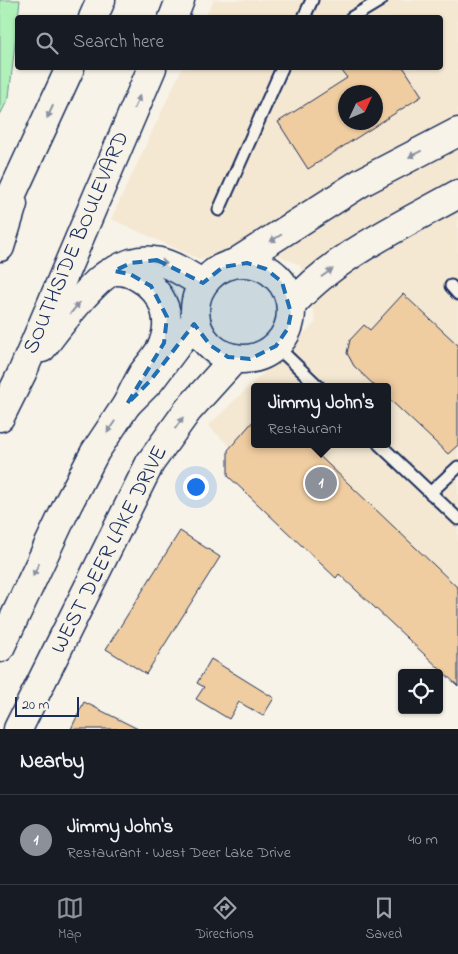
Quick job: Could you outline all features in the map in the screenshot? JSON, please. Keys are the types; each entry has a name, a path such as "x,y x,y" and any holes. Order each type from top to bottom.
{"main road":[{"path":"94,15 101,0"},
{"path":"174,15 180,0"},
{"path":"0,220 69,70"},
{"name":"SOUTHSIDE BOULEVARD","path":"0,417 22,373 151,70"},
{"path":"235,263 254,264 272,272 285,287 291,306 288,328 276,346 257,357 235,358 222,354 210,345 201,334 196,320 196,301 203,284 217,270 235,263 356,186 458,132"},
{"path":"0,247 27,162"},
{"path":"291,306 308,288 352,256 458,194"},
{"path":"22,373 96,283 114,271 131,263 156,260 170,264 203,284"},
{"path":"0,648 86,468 164,343 167,317 160,298 151,286 130,274 114,271"},
{"path":"127,404 150,381 196,320"},
{"name":"WEST DEER LAKE DRIVE","path":"18,729 150,462 188,410 235,358"}],"lane":[{"path":"306,15 312,0"},
{"path":"356,15 381,0"},
{"path":"219,210 281,70"},
{"path":"276,346 315,383"},
{"path":"383,448 458,519"},
{"path":"430,493 458,467"}],"highlighted area":[{"path":"157,260 203,283 223,267 247,263 266,269 282,282 291,313 288,328 276,346 250,359 228,357 210,345 194,324 150,381 127,404 164,343 167,317 151,286 130,274 114,271 131,263"}],"shaded area":[{"path":"214,0 458,0 458,656 208,426 251,385 251,448 391,448 391,383 253,383 316,322 300,265 245,241 201,260 111,219 181,70 443,70 443,15 206,15"}],"green space":[{"path":"0,0 20,0 18,15 15,15 15,44 9,97 0,115"}],"building":[{"path":"341,70 405,70 422,96 383,121 383,85 338,85 338,130 369,130 308,169 278,122 347,78"},
{"path":"403,294 458,345 458,445 448,454 391,401 391,383 372,383 354,366 347,353 350,340 364,325 370,330"},
{"path":"251,424 251,448 311,448 458,588 458,686 443,672 443,669 440,669 339,574 336,578 228,476 228,450"},
{"path":"180,531 220,557 146,674 106,649"},
{"path":"211,659 274,698 263,716 239,702 229,719 196,699 204,687 197,683"},
{"path":"84,702 138,729 71,729"}],"place":[{"name":"Jimmy John's","path":"321,483"}]}
